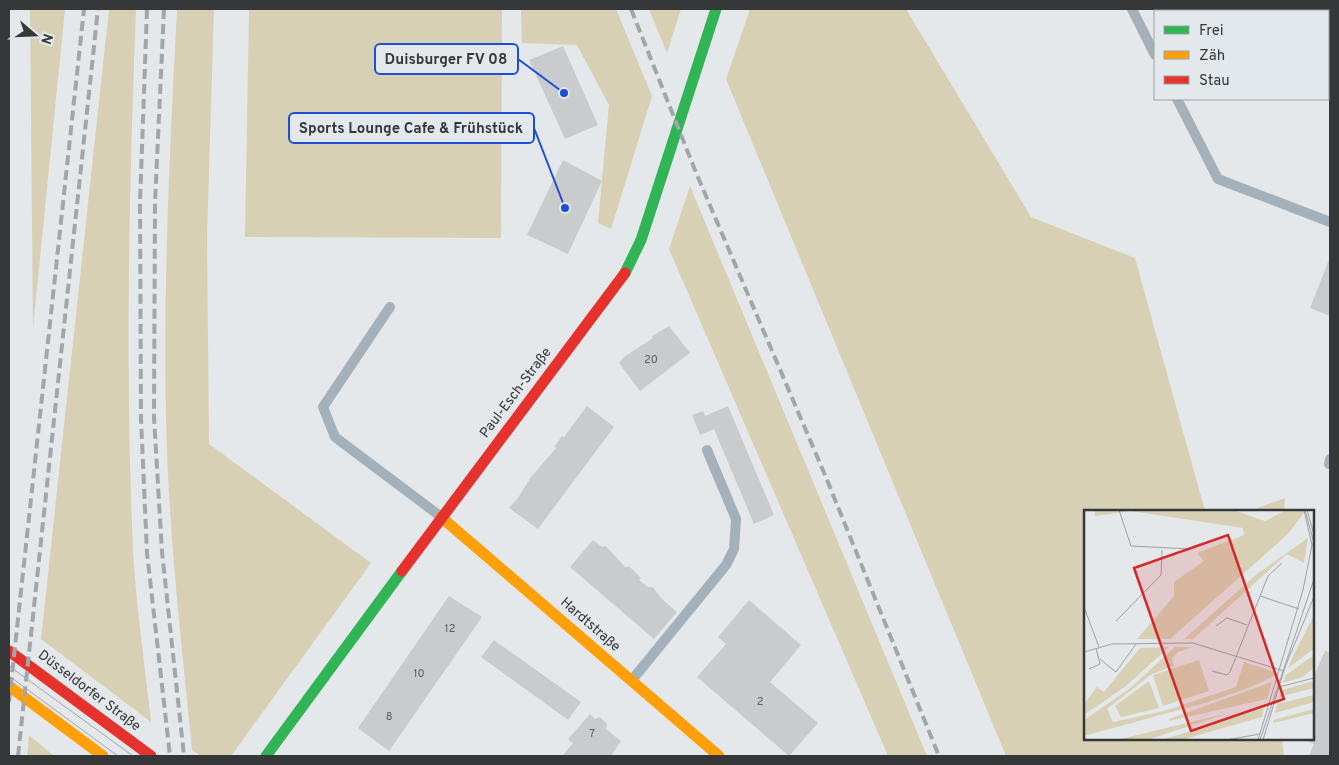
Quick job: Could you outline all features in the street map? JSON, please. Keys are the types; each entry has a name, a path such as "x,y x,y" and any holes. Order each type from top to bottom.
{"street":[{"name":"Paul-Esch-Straße","path":"266,756 442,517 624,275 641,240 716,9"},
{"name":"Hardtstraße","path":"442,517 718,756"},
{"name":"Düsseldorfer Straße","path":"9,651 151,756"},
{"path":"9,686 102,756"}],"lane":[{"path":"1132,9 1154,53"},
{"path":"1178,100 1218,179 1330,222"},
{"path":"390,308 322,407 335,437 442,517"},
{"path":"631,680 726,565 734,549 736,519 707,450"}],"shaded area":[{"path":"30,9 65,9 33,328"},
{"path":"109,9 136,9 131,144 129,414 134,571 151,722 41,639"},
{"path":"177,9 214,9 207,236 209,444 371,563 231,756 201,756 192,750 172,542 167,458 165,314"},
{"path":"249,9 502,9 501,238 245,237"},
{"path":"521,9 616,9 652,96 611,229 598,223 609,105 577,45 522,43"},
{"path":"649,9 681,9 667,53"},
{"path":"750,9 906,9 1031,217 1135,258 1205,510 1084,510 1084,740 1282,740 1284,756 1006,756 726,79"},
{"path":"690,186 927,756 888,756 669,249"},
{"path":"1285,498 1284,510 1252,510"},
{"path":"29,735 54,756 27,756"}],"building":[{"path":"563,46 598,125 565,139 529,60"},
{"path":"563,160 602,181 568,254 527,235"},
{"path":"1330,257 1330,316 1310,308"},
{"path":"669,326 690,353 640,391 619,363 624,357 653,338 652,336"},
{"path":"587,406 614,427 538,529 509,508 518,498 531,477 556,448 554,447 562,436 564,437"},
{"path":"728,406 774,515 754,524 714,429 700,435 692,415 703,411 705,416"},
{"path":"593,540 602,547 606,546 625,567 630,567 641,578 639,580 648,587 653,587 662,599 677,612 654,639 570,567"},
{"path":"449,596 482,617 389,751 358,728"},
{"path":"749,600 801,645 770,682 818,723 789,756 697,677 726,644 718,637"},
{"path":"494,640 581,702 568,720 481,657"},
{"path":"1325,651 1330,653 1330,756 1309,756 1314,744 1304,740 1314,740 1314,676"},
{"path":"590,714 595,719 600,717 607,724 606,729 621,741 611,756 564,756 573,743 568,739"}],"tram line":[{"path":"9,666 133,756"},
{"path":"9,676 118,756"}],"railway":[{"path":"9,702 84,9"},
{"path":"18,756 98,9"},
{"path":"147,9 140,203 141,419 147,553 170,756"},
{"path":"164,9 155,202 154,417 162,552 184,756"},
{"path":"631,9 697,175 825,475 939,756"}],"traffic: fast":[{"path":"625,273 641,240 716,9"},
{"path":"266,756 402,571"}],"traffic: slow":[{"path":"441,517 719,756"},
{"path":"9,686 103,756"}],"traffic: jam":[{"path":"402,571 625,273"},
{"path":"9,651 151,756"}],"place":[{"name":"Duisburger FV 08","path":"564,93"},
{"name":"Sports Lounge Cafe & Frühstück","path":"565,208"}]}
